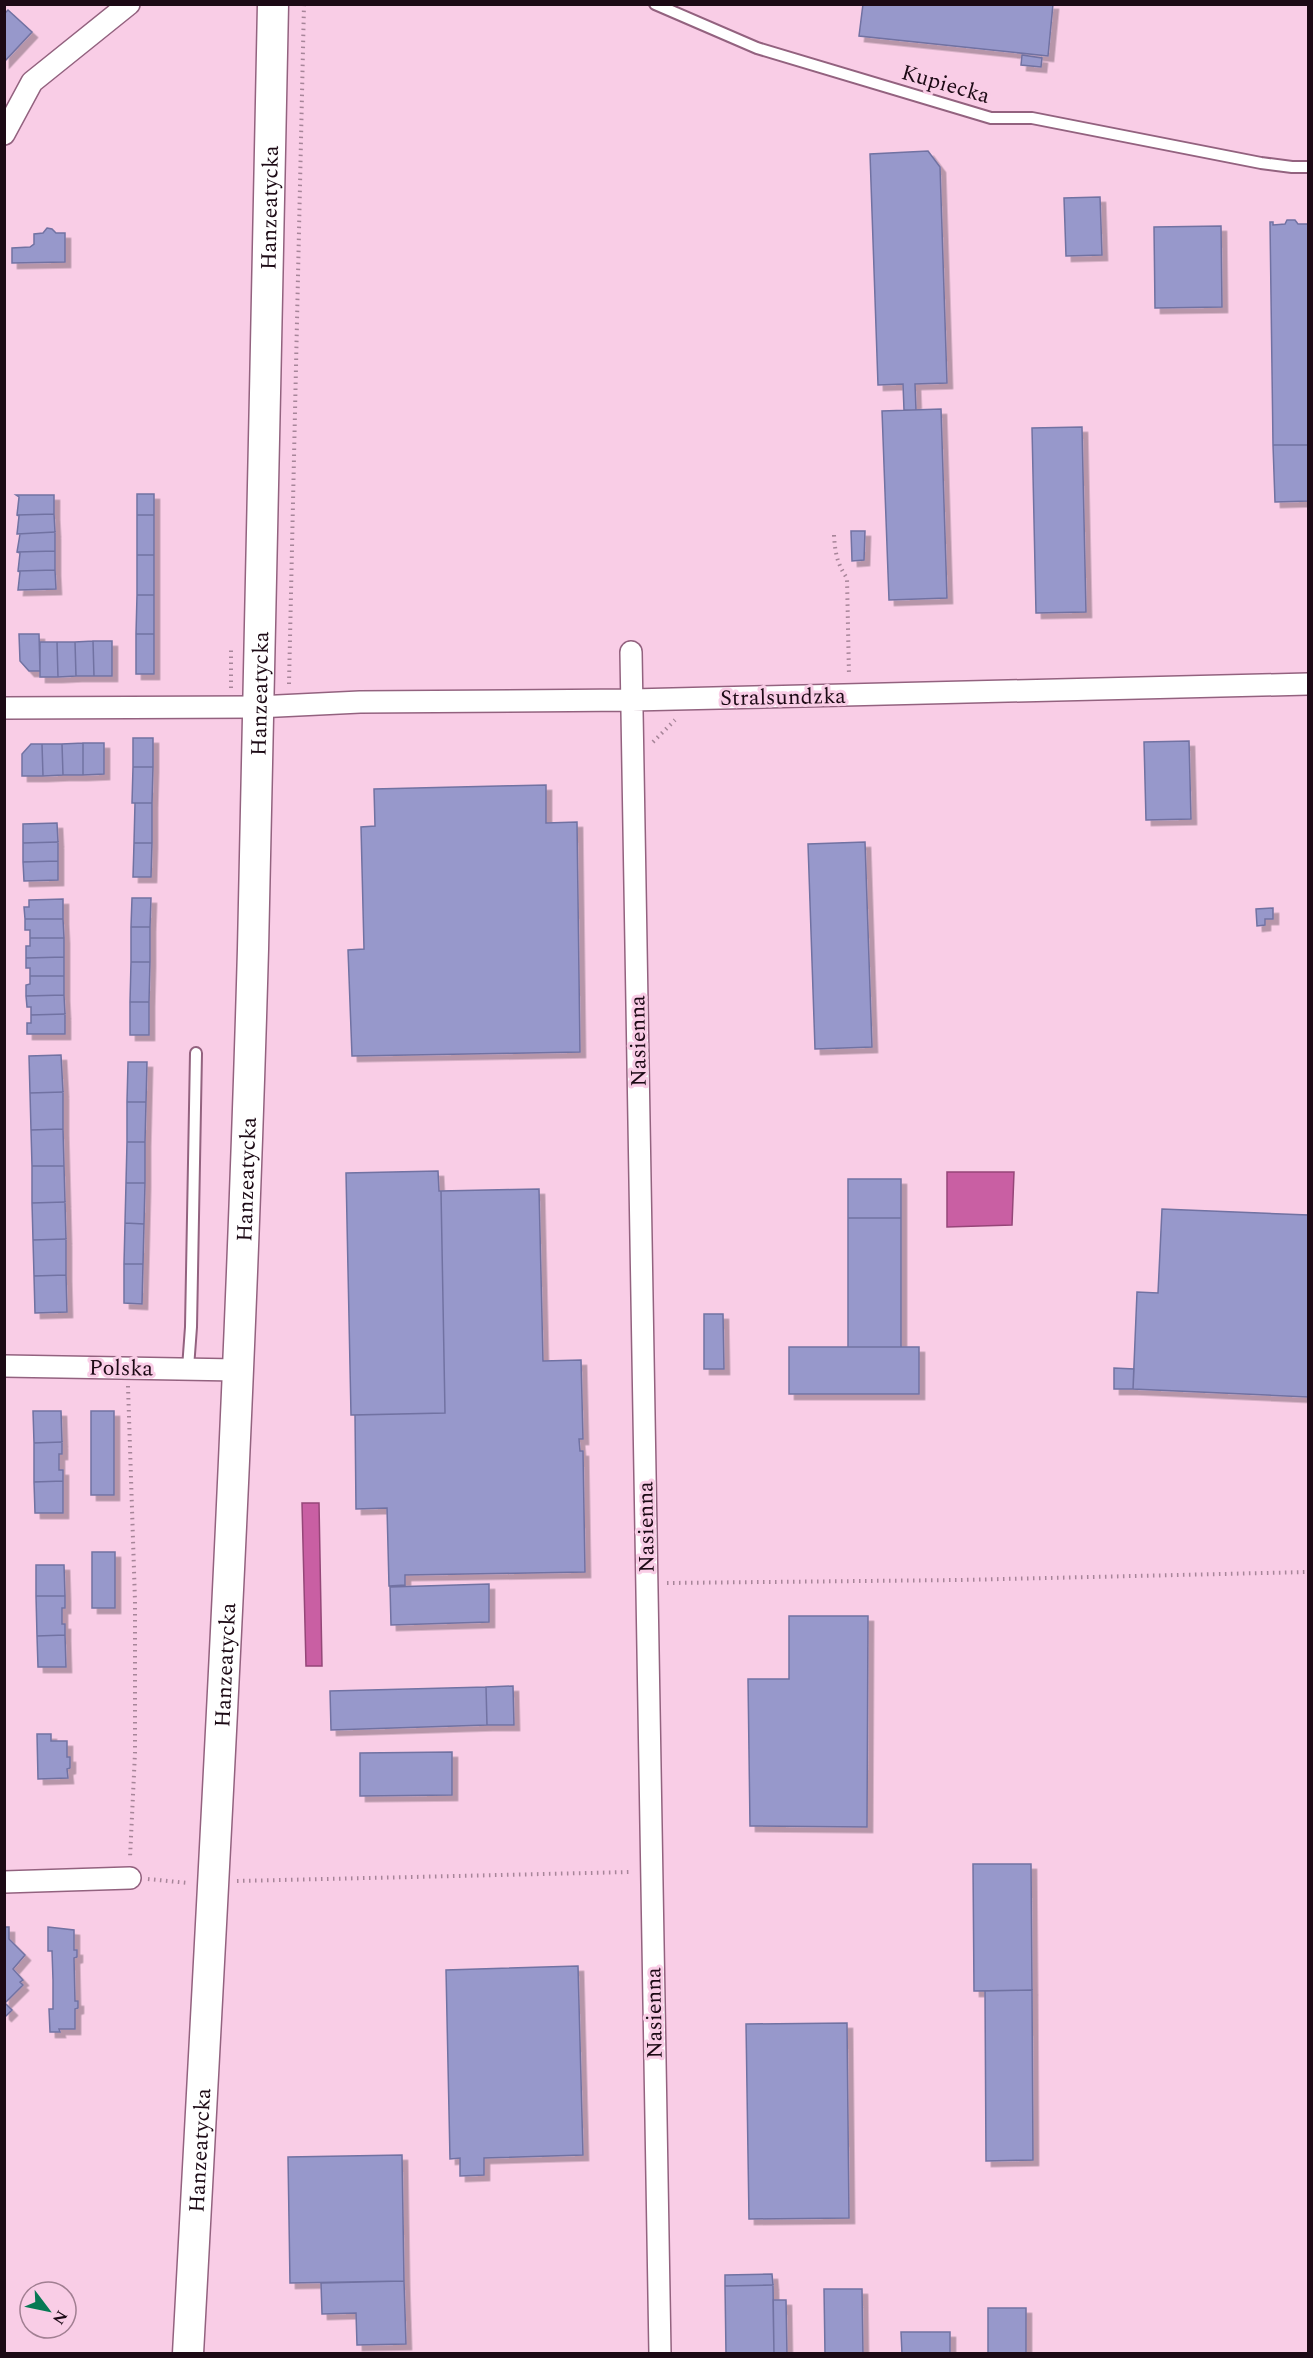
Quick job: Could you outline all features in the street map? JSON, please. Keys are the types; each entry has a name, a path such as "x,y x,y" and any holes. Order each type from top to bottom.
{"street":[{"path":"4,134 32,82 129,4"},
{"name":"Hanzeatycka","path":"188,2354 214,1868 237,1370 253,951 273,4"},
{"name":"Nasienna","path":"631,651 660,2354"},
{"name":"Stralsundzka","path":"4,708 257,707 360,702 632,700 1308,684"},
{"name":"Polska","path":"4,1366 237,1370"},
{"path":"4,1882 130,1878"}],"lane":[{"name":"Kupiecka","path":"655,4 757,48 991,118 1032,118 1261,163 1308,167"},
{"path":"188,1368 191,1327 196,1053"}],"path":[{"path":"289,684 304,4"},
{"path":"834,535 838,567 846,578 849,695"},
{"path":"128,1367 135,1601 135,1753 130,1878 191,1883"},
{"path":"646,1584 1308,1572"},
{"path":"228,1882 298,1878 650,1872"}],"shaded area":[{"path":"947,1172 1014,1172 1012,1225 947,1227"},
{"path":"302,1503 319,1503 322,1666 306,1666"}],"building":[{"path":"863,4 1053,4 1048,56 859,36"},
{"path":"8,10 32,32 4,62 4,14"},
{"path":"1022,55 1042,58 1041,67 1021,65"},
{"path":"928,151 940,167 947,383 915,384 916,410 904,410 903,384 878,385 870,154"},
{"path":"1100,197 1102,255 1066,256 1064,198"},
{"path":"1287,220 1295,220 1298,224 1308,224 1308,445 1273,445 1270,222 1273,222 1273,225 1285,224"},
{"path":"1221,226 1222,307 1155,308 1154,227"},
{"path":"47,228 56,233 65,233 65,262 12,263 12,248 30,247 34,244 34,234 43,233"},
{"path":"941,409 947,598 889,600 882,411"},
{"path":"1082,427 1086,612 1036,613 1032,428"},
{"path":"1273,445 1308,445 1308,501 1275,502"},
{"path":"137,494 154,494 154,515 137,515"},
{"path":"16,495 54,495 54,514 17,515 19,497"},
{"path":"54,514 55,532 17,534 19,516 17,515"},
{"path":"137,515 154,515 154,555 137,555"},
{"path":"851,531 865,531 864,560 852,561"},
{"path":"55,532 55,551 17,552 20,534 17,534"},
{"path":"55,551 55,570 18,571 20,553 17,552"},
{"path":"137,555 154,555 154,595 137,595"},
{"path":"55,570 56,589 18,590 20,572 18,571"},
{"path":"137,595 154,595 154,634 136,634"},
{"path":"19,634 39,634 40,671 29,671 20,661"},
{"path":"136,634 154,634 154,674 136,674"},
{"path":"93,641 94,676 76,676 75,642"},
{"path":"93,641 112,641 112,676 94,676"},
{"path":"40,642 57,642 58,677 40,677"},
{"path":"57,642 75,642 76,676 58,677"},
{"path":"133,738 153,738 153,767 133,767"},
{"path":"1189,741 1191,819 1146,820 1144,742"},
{"path":"83,743 83,775 63,775 62,744"},
{"path":"83,743 104,743 104,774 83,775"},
{"path":"31,744 42,744 43,776 22,776 22,754"},
{"path":"42,744 62,744 63,775 43,776"},
{"path":"133,767 153,767 152,803 132,803"},
{"path":"546,785 546,823 577,822 580,1052 352,1056 348,950 364,949 361,827 375,826 374,789"},
{"path":"135,803 152,803 152,843 134,843"},
{"path":"57,823 58,842 23,843 23,824"},
{"path":"58,842 58,861 23,862 23,843"},
{"path":"865,842 872,1047 815,1049 808,844"},
{"path":"134,843 152,843 151,877 133,877"},
{"path":"58,861 58,880 24,881 23,862"},
{"path":"132,898 151,898 150,927 131,927"},
{"path":"63,899 63,919 25,919 24,907 29,907 29,900"},
{"path":"1273,908 1273,919 1265,919 1265,925 1257,926 1256,909"},
{"path":"25,919 63,919 64,938 30,938 30,930 25,930"},
{"path":"131,927 150,927 150,962 131,962"},
{"path":"30,938 64,938 64,957 26,958 26,946 30,946"},
{"path":"64,957 64,976 30,976 30,968 26,968 26,958"},
{"path":"131,962 150,962 149,1002 130,1002"},
{"path":"30,976 64,976 64,995 26,996 26,985 30,984"},
{"path":"64,995 65,1014 31,1015 31,1007 27,1007 26,996"},
{"path":"130,1002 149,1002 149,1035 130,1035"},
{"path":"65,1014 65,1034 27,1034 27,1023 31,1023 31,1015"},
{"path":"61,1055 63,1092 30,1093 29,1056"},
{"path":"128,1062 147,1062 146,1102 127,1102"},
{"path":"63,1092 63,1129 31,1130 30,1093"},
{"path":"127,1102 146,1102 145,1142 127,1142"},
{"path":"63,1129 64,1166 32,1166 31,1130"},
{"path":"127,1142 145,1142 145,1183 126,1183"},
{"path":"32,1166 64,1166 65,1202 32,1203"},
{"path":"438,1171 439,1191 441,1191 445,1413 351,1415 346,1173"},
{"path":"848,1179 901,1179 901,1218 848,1218"},
{"path":"126,1183 145,1183 144,1224 125,1223"},
{"path":"539,1189 543,1361 581,1360 583,1439 579,1439 580,1451 583,1451 585,1572 405,1575 405,1585 389,1586 387,1508 356,1509 355,1415 445,1413 441,1191"},
{"path":"65,1202 66,1239 33,1240 32,1203"},
{"path":"1162,1209 1308,1215 1308,1397 1133,1389 1137,1292 1158,1293"},
{"path":"848,1218 901,1218 901,1347 848,1347"},
{"path":"125,1223 144,1224 143,1264 124,1264"},
{"path":"66,1239 66,1275 34,1276 33,1240"},
{"path":"124,1264 143,1264 142,1304 124,1303"},
{"path":"66,1275 67,1312 35,1313 34,1276"},
{"path":"704,1314 723,1314 724,1369 704,1369"},
{"path":"789,1347 919,1347 919,1394 789,1394"},
{"path":"1114,1368 1134,1369 1133,1389 1114,1389"},
{"path":"33,1411 61,1411 62,1442 34,1443"},
{"path":"91,1411 114,1411 114,1495 91,1495"},
{"path":"62,1442 59,1470 63,1470 63,1481 34,1482 34,1443"},
{"path":"63,1481 63,1513 35,1513 34,1482"},
{"path":"92,1552 115,1552 115,1608 92,1608"},
{"path":"36,1565 64,1565 65,1596 36,1596"},
{"path":"489,1584 489,1622 391,1625 390,1587"},
{"path":"36,1596 65,1596 62,1624 65,1624 65,1635 37,1636"},
{"path":"789,1616 868,1616 867,1827 750,1826 748,1679 789,1679"},
{"path":"65,1635 66,1667 38,1667 37,1636"},
{"path":"513,1686 514,1725 487,1725 486,1687"},
{"path":"486,1687 487,1725 331,1730 330,1691"},
{"path":"37,1734 51,1734 51,1741 67,1741 67,1757 70,1757 70,1768 67,1769 68,1778 38,1779"},
{"path":"452,1752 452,1795 360,1796 360,1753"},
{"path":"973,1864 1031,1864 1032,1990 974,1991"},
{"path":"4,1927 9,1927 9,1939 25,1955 13,1969 23,1980 20,1982 23,1985 5,2003 12,2010 6,2016 4,2014"},
{"path":"48,1927 74,1930 74,1950 77,1950 77,1957 74,1958 75,2001 78,2001 78,2008 75,2009 75,2029 59,2029 60,2032 50,2032 49,2009 53,2009 53,1980 52,1951 48,1951"},
{"path":"578,1966 583,2155 484,2158 484,2175 460,2176 460,2158 450,2159 446,1970"},
{"path":"1032,1990 1033,2160 986,2161 985,1991"},
{"path":"847,2023 849,2218 749,2219 746,2024"},
{"path":"402,2155 404,2281 290,2283 288,2157"},
{"path":"772,2274 773,2285 725,2286 725,2275"},
{"path":"404,2281 406,2344 357,2345 356,2313 322,2314 321,2283"},
{"path":"773,2285 774,2354 726,2354 725,2286"},
{"path":"824,2289 862,2289 863,2354 825,2354"},
{"path":"773,2300 786,2300 787,2354 774,2354"},
{"path":"988,2308 1026,2308 1026,2354 988,2354"},
{"path":"901,2332 950,2332 950,2354 902,2354"}]}
